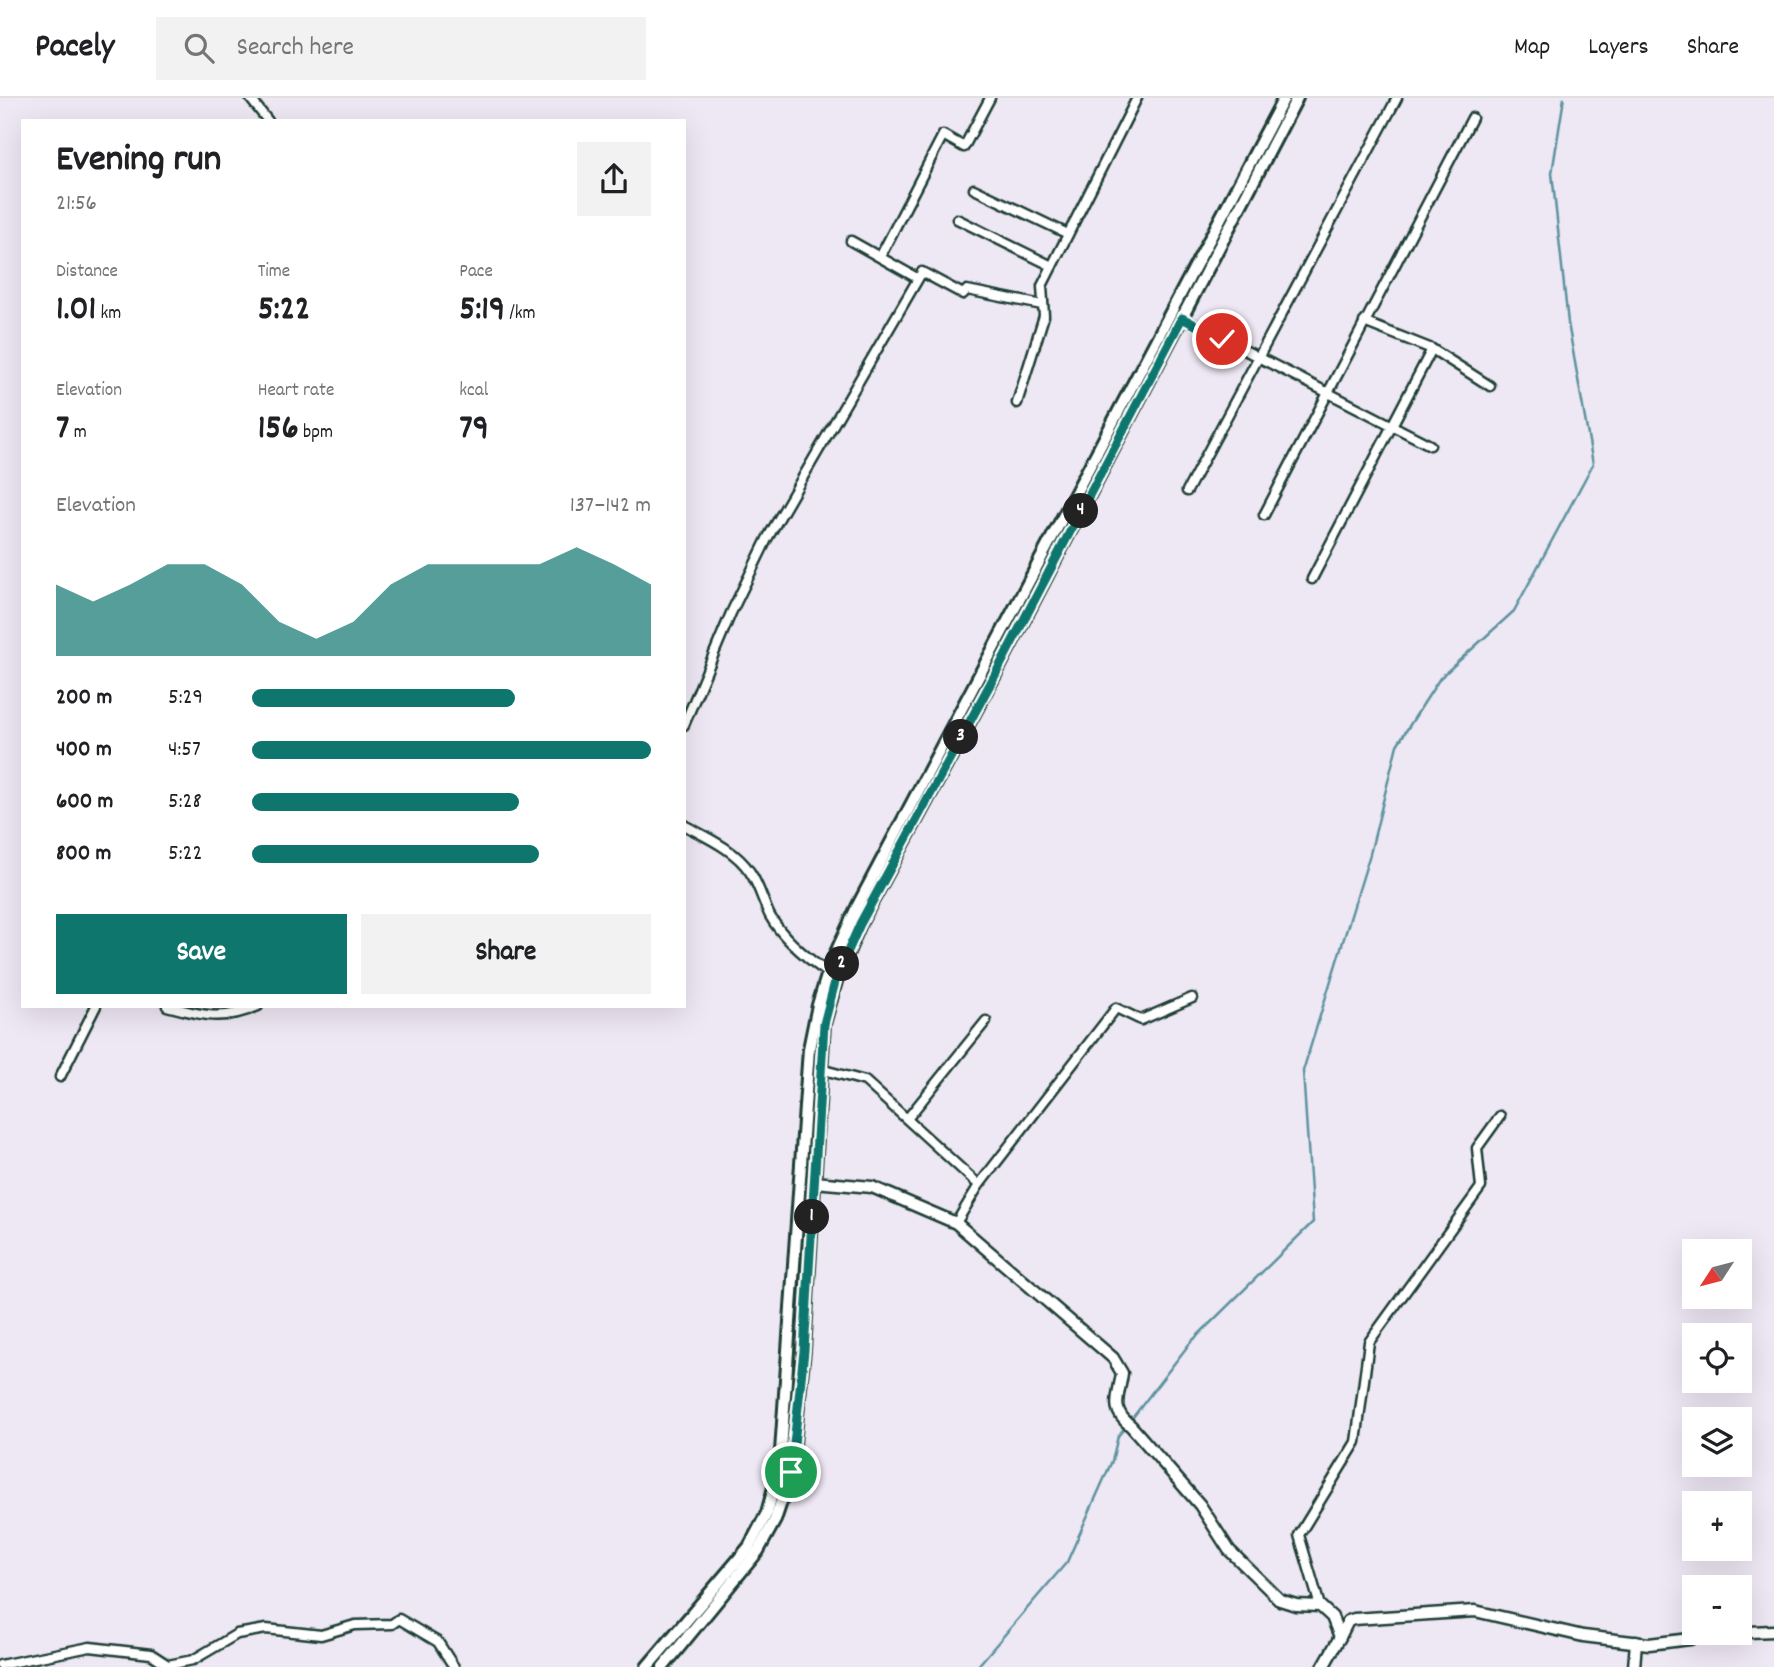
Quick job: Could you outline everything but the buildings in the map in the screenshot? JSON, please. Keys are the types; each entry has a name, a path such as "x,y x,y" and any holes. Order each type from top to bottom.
{"main road":[{"path":"647,1667 749,1547 767,1513 780,1466 808,1049 828,973 857,907 1284,98"},
{"path":"663,1667 758,1551 775,1520 791,1472 804,1351 824,1024 836,978 860,924 994,677 1297,98"}],"street":[{"path":"250,98 266,119"},
{"path":"880,257 943,135 964,146 990,98"},
{"path":"1017,403 1044,316 1042,286 1137,98"},
{"path":"1187,491 1397,98"},
{"path":"1264,515 1472,118"},
{"path":"974,189 1068,234"},
{"path":"957,219 1052,266"},
{"path":"851,241 917,278"},
{"path":"686,720 731,613 767,539 922,272 963,294 967,290 1042,305"},
{"path":"1182,318 1430,445"},
{"path":"1364,322 1432,349 1490,386"},
{"path":"1312,579 1432,349"},
{"path":"686,826 741,861 750,872 772,919 802,953 828,973"},
{"path":"957,1223 979,1185 1116,1008 1141,1020 1192,998"},
{"path":"60,1077 95,1008"},
{"path":"175,1008 211,1017 254,1008"},
{"path":"906,1119 986,1021"},
{"path":"820,1069 865,1081 979,1185"},
{"path":"1340,1637 1332,1617 1320,1606 1299,1535 1356,1442 1369,1342 1480,1187 1477,1148 1500,1116"},
{"path":"814,1182 872,1187 957,1223 1113,1358 1122,1373 1116,1407 1122,1419 1200,1505 1228,1550 1280,1600 1296,1605 1320,1606"},
{"path":"1323,1667 1348,1621 1354,1619 1475,1611 1583,1636 1649,1644 1682,1640"},
{"path":"0,1665 90,1647 151,1654 169,1665 193,1660 237,1634 266,1629 321,1635 355,1625 392,1624 399,1619 438,1642 454,1667"},
{"path":"1752,1632 1774,1631"},
{"path":"1634,1667 1636,1642"}],"waterway":[{"path":"1130,1421 1190,1343 1313,1222 1303,1071 1370,854 1397,745 1440,678 1514,611 1593,464 1568,323 1552,173 1564,98"},
{"path":"977,1667 1067,1562 1112,1461 1118,1436 1126,1426"}],"route":[{"path":"791,1472 804,1351 824,1024 836,978 860,924 994,677 1182,318 1222,339"}]}
